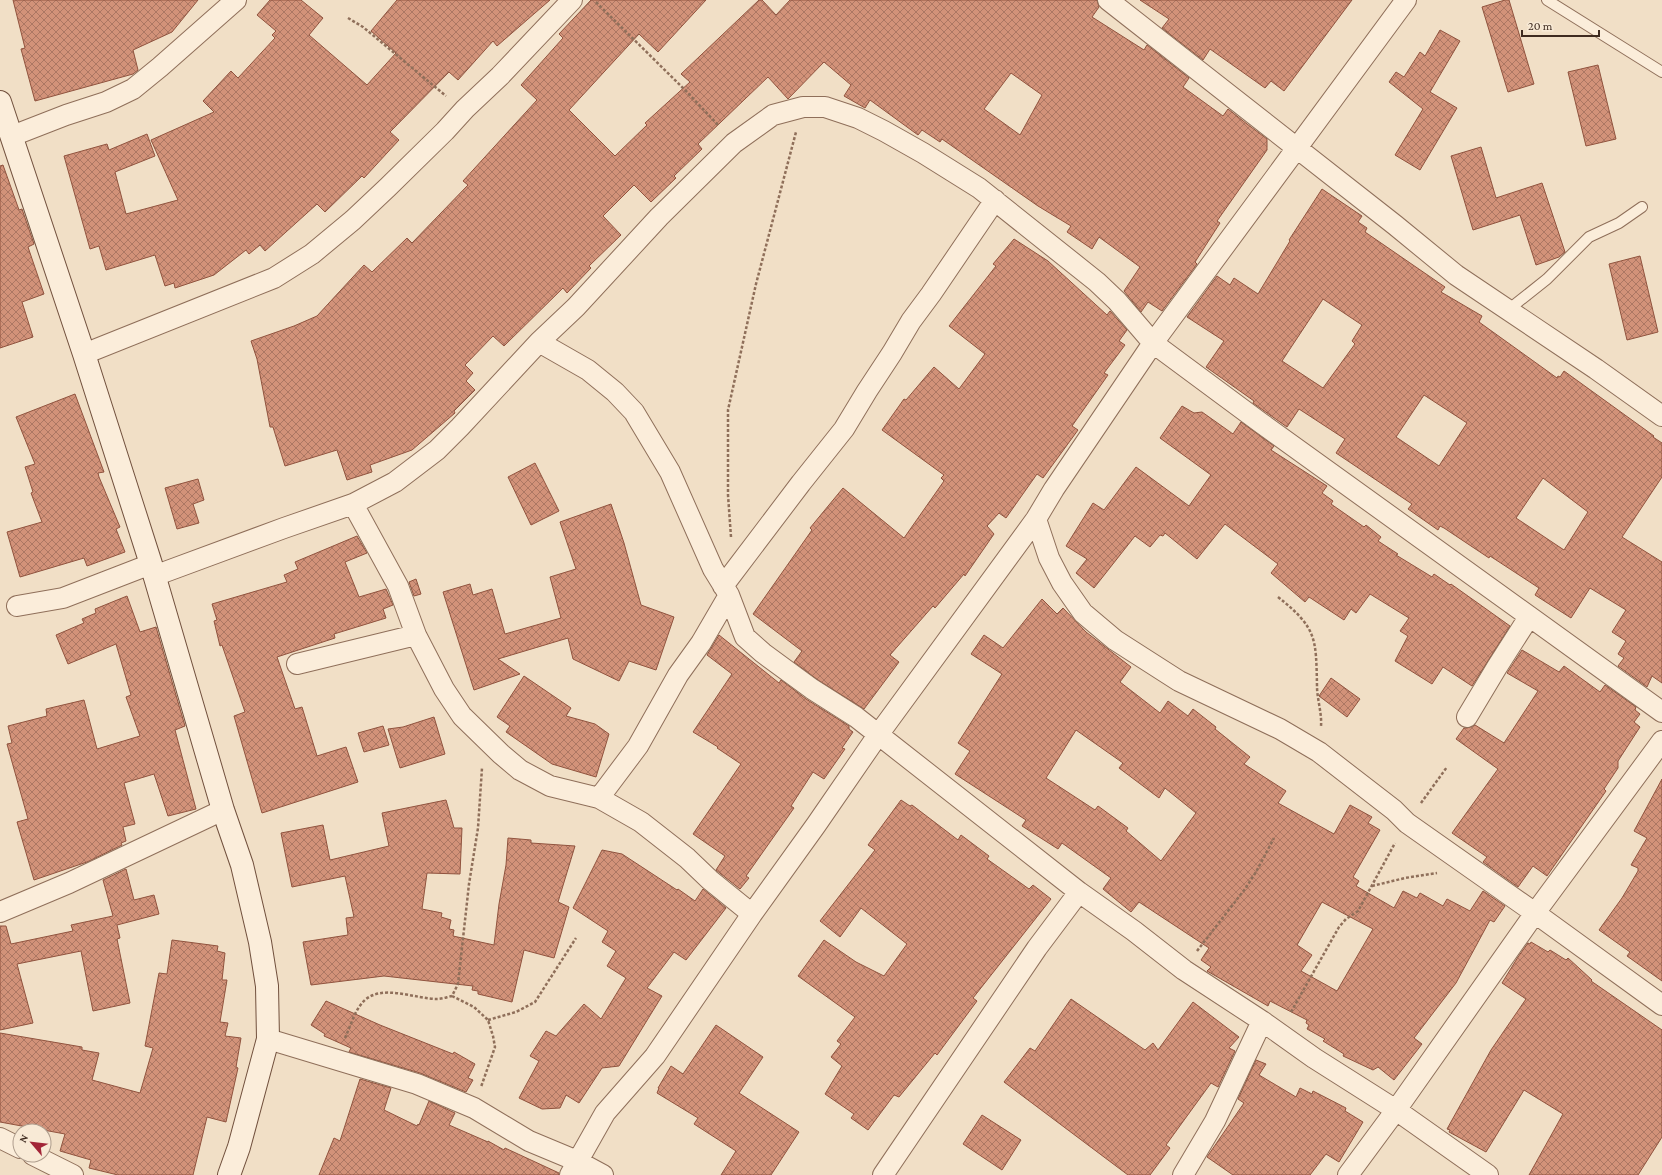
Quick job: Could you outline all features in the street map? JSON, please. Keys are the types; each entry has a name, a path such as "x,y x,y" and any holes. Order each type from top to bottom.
{"main road":[{"path":"0,102 84,354 153,570 223,810 242,865 260,942 267,986 268,1039 239,1147 229,1175"}],"street":[{"path":"12,136 66,115 106,102 133,89 236,0"},
{"path":"84,354 274,278 312,254 354,220 382,193 445,131 465,109 500,76 572,0"},
{"path":"1108,0 1395,225 1456,276 1596,369 1662,416"},
{"path":"573,1168 605,1113 655,1056 752,914 878,735 1036,519 1054,489 1153,343 1406,0"},
{"path":"17,606 63,598 284,528 353,504 395,482 437,450 540,342 576,307 659,217 734,143 773,115 803,107 825,107 858,118 923,153 980,188 1097,282 1117,301 1153,343 1662,712"},
{"path":"599,798 638,746 678,675 701,643 726,591 797,489 844,429 911,321 995,200"},
{"path":"540,342 588,370 615,392 634,412 670,472 713,569 726,591 745,637 763,653 785,670 844,709 1079,892 1134,931 1184,970 1354,1084 1396,1110 1488,1175"},
{"path":"353,504 398,586 416,635 444,689 462,716 486,740 520,770 550,786 599,798 641,822 687,858 710,880 752,914"},
{"path":"1036,519 1049,558 1062,583 1083,613 1115,640 1179,680 1280,729 1319,752 1394,810 1407,823 1662,1005"},
{"path":"1467,717 1529,617"},
{"path":"297,664 416,635"},
{"path":"1348,1175 1396,1110 1535,913 1662,741"},
{"path":"0,912 69,883 223,810"},
{"path":"883,1175 1036,948 1079,892"},
{"path":"1183,1175 1215,1121 1262,1021"},
{"path":"268,1039 417,1084 474,1108 573,1168 603,1175"},
{"path":"0,1138 12,1144"},
{"path":"49,1163 73,1175"}],"lane":[{"path":"1547,0 1662,72"},
{"path":"1508,310 1547,279 1589,237 1619,223 1642,207"}],"path":[{"path":"594,0 687,92 734,143"},
{"path":"348,18 363,27 454,104 465,109"},
{"path":"731,538 728,495 728,410 756,284 803,107"},
{"path":"1278,597 1297,612 1307,624 1317,655 1317,686 1322,724 1319,752"},
{"path":"452,996 458,984 461,966 469,884 478,828 481,778 486,740"},
{"path":"1277,1033 1296,1004 1339,927 1358,911 1407,823 1447,767"},
{"path":"1184,970 1256,872 1274,838"},
{"path":"1371,886 1405,878 1469,868"},
{"path":"488,1020 516,1012 535,1002 576,938"},
{"path":"335,1060 358,1008 365,1000 374,994 400,993 438,999 452,996 474,1007 488,1020 493,1036 495,1047 474,1108"}],"building":[{"path":"13,0 198,0 172,32 133,50 138,70 133,74 35,101 21,49 25,48"},
{"path":"270,0 301,0 323,18 309,35 367,85 396,53 371,31 397,0 550,0 497,46 493,41 458,80 449,72 390,132 399,140 364,178 362,176 325,212 317,204 265,251 260,245 249,254 246,250 214,275 175,288 174,283 165,286 155,255 106,270 99,246 90,249 64,156 107,144 109,150 147,134 155,156 115,172 126,214 178,200 151,140 214,112 203,101 231,71 238,78 275,38 272,35 276,31 257,15"},
{"path":"591,0 706,0 658,52 639,34 569,110 615,156 647,125 645,123 690,82 681,74 759,0 762,0 776,15 790,0 1097,0 1099,7 1092,17 1144,50 1147,45 1189,78 1183,87 1223,116 1228,109 1267,139 1267,150 1217,221 1220,223 1195,262 1197,264 1162,311 1148,302 1141,312 1124,291 1140,267 1099,237 1092,249 1067,232 1071,226 1038,206 942,139 940,142 922,130 918,135 870,100 865,108 844,96 851,85 824,62 788,99 768,77 698,144 702,149 674,176 676,178 651,202 634,185 603,216 621,235 589,266 591,268 567,293 563,288 504,346 493,336 465,365 473,373 466,381 475,390 454,411 455,413 412,450 370,465 372,472 347,480 337,450 285,466 273,427 270,427 257,359 251,341 294,326 317,316 364,265 372,272 407,238 412,243 468,185 463,181 537,100 521,85 563,38 559,34","holes":["1011,73 1042,95 1020,135 984,109"]},
{"path":"1140,0 1352,0 1284,91 1271,81 1265,88 1210,49 1203,60 1162,28 1169,19"},
{"path":"1509,0 1534,84 1508,92 1482,7"},
{"path":"1440,30 1460,41 1430,92 1457,108 1420,170 1395,155 1423,109 1389,82 1396,72 1404,77 1420,52 1425,56"},
{"path":"1598,65 1616,139 1586,146 1568,72"},
{"path":"1481,147 1496,198 1542,183 1565,252 1559,257 1536,265 1520,215 1473,230 1451,156"},
{"path":"3,165 19,210 22,209 34,244 28,247 44,294 22,302 33,337 0,348 0,166"},
{"path":"1322,189 1362,216 1358,222 1367,228 1365,232 1445,287 1441,292 1482,316 1479,322 1557,378 1558,376 1560,377 1564,371 1662,443 1662,477 1622,537 1662,562 1662,683 1652,676 1647,687 1618,666 1624,658 1618,654 1626,641 1612,632 1626,610 1590,588 1571,618 1535,595 1539,588 1490,556 1489,558 1444,528 1440,526 1438,530 1408,509 1412,504 1336,453 1345,439 1299,409 1287,427 1253,403 1254,401 1206,367 1224,341 1187,317 1217,276 1230,285 1234,278 1258,294 1290,241 1289,240","holes":["1323,299 1362,325 1352,341 1355,344 1323,388 1282,361","1424,395 1467,423 1439,466 1396,437","1543,478 1588,512 1564,550 1516,518"]},
{"path":"1014,239 1048,261 1107,315 1110,311 1127,330 1119,341 1125,345 1104,373 1108,375 1072,426 1078,430 1043,478 1037,474 1006,518 999,513 987,526 994,534 965,576 964,574 935,608 933,606 890,655 899,662 864,709 818,680 794,662 802,651 753,614 812,530 810,528 843,488 904,538 944,481 941,478 944,475 882,430 904,399 906,400 934,367 959,389 985,354 949,326 996,266 993,264"},
{"path":"1640,256 1658,332 1627,340 1609,264"},
{"path":"75,394 104,472 98,473 99,477 120,527 116,529 125,552 87,566 84,558 20,577 7,532 42,522 31,493 33,492 25,467 35,464 16,417"},
{"path":"1182,406 1194,413 1202,412 1233,434 1241,422 1274,446 1271,450 1327,486 1322,493 1333,501 1331,504 1364,527 1366,525 1381,537 1378,541 1398,554 1396,555 1432,577 1434,574 1450,585 1451,584 1510,626 1472,686 1443,667 1432,684 1395,661 1408,636 1400,631 1409,618 1370,594 1356,613 1351,609 1344,620 1309,597 1305,602 1271,573 1278,564 1225,524 1197,559 1165,533 1163,536 1160,535 1150,547 1135,536 1094,588 1076,573 1087,559 1066,546 1093,503 1104,510 1136,467 1189,506 1211,475 1160,438"},
{"path":"535,463 559,511 531,525 508,477"},
{"path":"198,479 204,500 193,504 199,523 177,529 165,488"},
{"path":"611,504 624,543 641,605 674,617 656,670 629,661 619,681 573,659 568,638 498,659 520,674 474,690 443,592 470,584 473,595 492,589 505,634 561,618 550,577 576,569 560,522"},
{"path":"357,536 367,553 345,562 359,597 386,589 393,605 383,609 386,618 334,634 335,638 277,657 295,709 302,707 317,756 346,747 358,782 262,813 234,716 245,712 222,645 220,646 214,621 217,620 212,604 287,582 284,575 298,569 295,562"},
{"path":"416,579 421,594 414,596 409,582"},
{"path":"127,596 140,632 156,627 185,726 175,730 196,809 168,816 154,774 124,783 135,824 123,827 126,841 121,843 122,845 87,862 34,880 17,822 28,819 7,744 12,743 8,726 47,716 46,709 84,700 97,749 140,736 126,697 131,695 116,644 68,664 56,635 84,623 82,619 96,613 95,609"},
{"path":"1042,599 1057,614 1063,608 1086,632 1131,667 1120,682 1160,713 1168,701 1188,716 1193,709 1250,757 1244,764 1286,791 1278,803 1334,834 1350,805 1372,817 1368,823 1380,830 1353,877 1359,881 1356,886 1394,908 1403,891 1417,898 1420,893 1443,906 1447,899 1470,911 1483,891 1505,906 1494,922 1490,920 1456,983 1414,1038 1422,1044 1394,1080 1378,1067 1373,1070 1343,1056 1344,1054 1323,1041 1325,1039 1307,1029 1309,1025 1306,1023 1307,1020 1270,1001 1268,1006 1207,971 1211,967 1201,960 1209,948 1139,902 1131,912 1103,889 1111,878 1062,843 1058,849 1022,826 1026,820 955,774 970,751 958,743 1002,674 971,654 984,635 1003,648","holes":["1076,730 1123,763 1119,768 1159,798 1165,788 1196,813 1161,861 1126,831 1128,828 1098,806 1095,810 1046,778","1322,902 1373,929 1337,991 1301,971 1312,955 1297,945"]},
{"path":"719,635 779,683 781,680 806,699 849,726 849,729 853,732 842,748 845,749 824,779 813,772 791,806 794,808 746,876 749,878 740,889 716,870 725,856 693,834 741,764 717,748 718,747 693,732 732,674 707,655"},
{"path":"1522,650 1559,672 1564,666 1600,692 1605,685 1636,707 1635,710 1640,714 1634,722 1640,727 1618,761 1618,768 1604,789 1606,791 1547,876 1533,866 1518,887 1483,862 1487,857 1452,833 1498,769 1456,739 1464,728 1475,725 1504,743 1538,691 1507,673"},
{"path":"524,676 571,708 566,716 595,724 609,734 596,777 552,764 506,732 510,726 497,717"},
{"path":"1331,678 1360,699 1347,717 1319,696"},
{"path":"434,717 445,754 400,768 388,729 403,727"},
{"path":"383,726 389,745 364,752 358,733"},
{"path":"1662,779 1662,981 1627,956 1630,952 1599,930 1622,898 1638,871 1638,868 1631,865 1647,838 1634,831"},
{"path":"446,800 454,828 462,828 460,874 427,873 422,909 442,913 441,917 451,920 449,929 454,930 453,936 494,945 506,865 508,838 531,840 531,843 575,846 558,902 569,907 554,958 524,950 512,1002 478,994 478,991 472,990 473,986 384,976 311,985 303,942 348,935 346,918 354,917 345,876 292,887 281,833 323,825 330,860 389,846 382,813"},
{"path":"901,800 910,806 912,805 958,840 961,835 989,856 987,859 1029,889 1033,885 1051,899 973,998 977,1001 937,1055 935,1053 899,1097 894,1095 868,1130 851,1118 854,1114 825,1094 842,1066 831,1057 841,1044 837,1041 855,1017 798,976 824,940 856,962 884,976 907,944 861,908 840,937 820,921 875,850 868,845"},
{"path":"602,850 622,854 695,901 703,889 726,908 686,960 674,952 647,988 662,996 619,1066 602,1068 579,1103 566,1095 560,1108 542,1109 519,1098 539,1061 530,1056 546,1031 556,1036 584,1004 601,1019 626,978 607,966 616,951 602,942 608,931 573,908"},
{"path":"126,869 134,900 154,895 159,914 117,925 120,938 117,939 130,1003 93,1011 81,951 17,964 33,1023 0,1030 0,926 6,926 11,944 73,931 71,925 113,916 103,880"},
{"path":"172,940 218,946 217,951 225,953 222,980 227,980 220,1022 228,1023 225,1036 241,1038 236,1067 238,1068 226,1122 207,1117 193,1175 118,1175 89,1168 91,1160 60,1151 65,1134 52,1132 52,1123 12,1123 12,1124 0,1122 0,1033 82,1047 82,1050 99,1053 92,1080 140,1093 153,1048 145,1046 159,973 167,974"},
{"path":"1531,942 1548,952 1550,950 1566,960 1568,958 1592,980 1591,981 1662,1030 1662,1137 1638,1175 1529,1175 1563,1114 1524,1090 1486,1152 1449,1132 1450,1130 1447,1129 1491,1050 1526,999 1502,983 1518,957 1528,943 1530,944"},
{"path":"1071,999 1145,1050 1153,1043 1158,1050 1193,1002 1239,1037 1229,1048 1235,1051 1218,1087 1211,1083 1166,1145 1170,1148 1150,1175 1128,1175 1004,1082 1030,1048 1035,1051"},
{"path":"326,1001 380,1025 453,1054 454,1052 475,1064 468,1078 473,1080 466,1092 420,1073 349,1052 351,1048 324,1036 325,1034 311,1025"},
{"path":"716,1025 763,1057 739,1093 799,1132 771,1175 721,1175 736,1151 694,1124 698,1118 657,1093 658,1088 671,1066 683,1074"},
{"path":"1256,1060 1266,1064 1259,1075 1296,1097 1300,1088 1312,1094 1313,1091 1346,1108 1345,1111 1363,1122 1339,1162 1326,1154 1310,1175 1233,1175 1207,1157 1244,1103 1238,1099"},
{"path":"360,1079 391,1088 384,1110 417,1126 418,1124 419,1125 429,1101 455,1113 449,1125 488,1141 504,1150 505,1148 559,1173 559,1175 319,1175 334,1138 340,1141"},
{"path":"982,1115 1021,1140 1002,1170 963,1144"}]}
